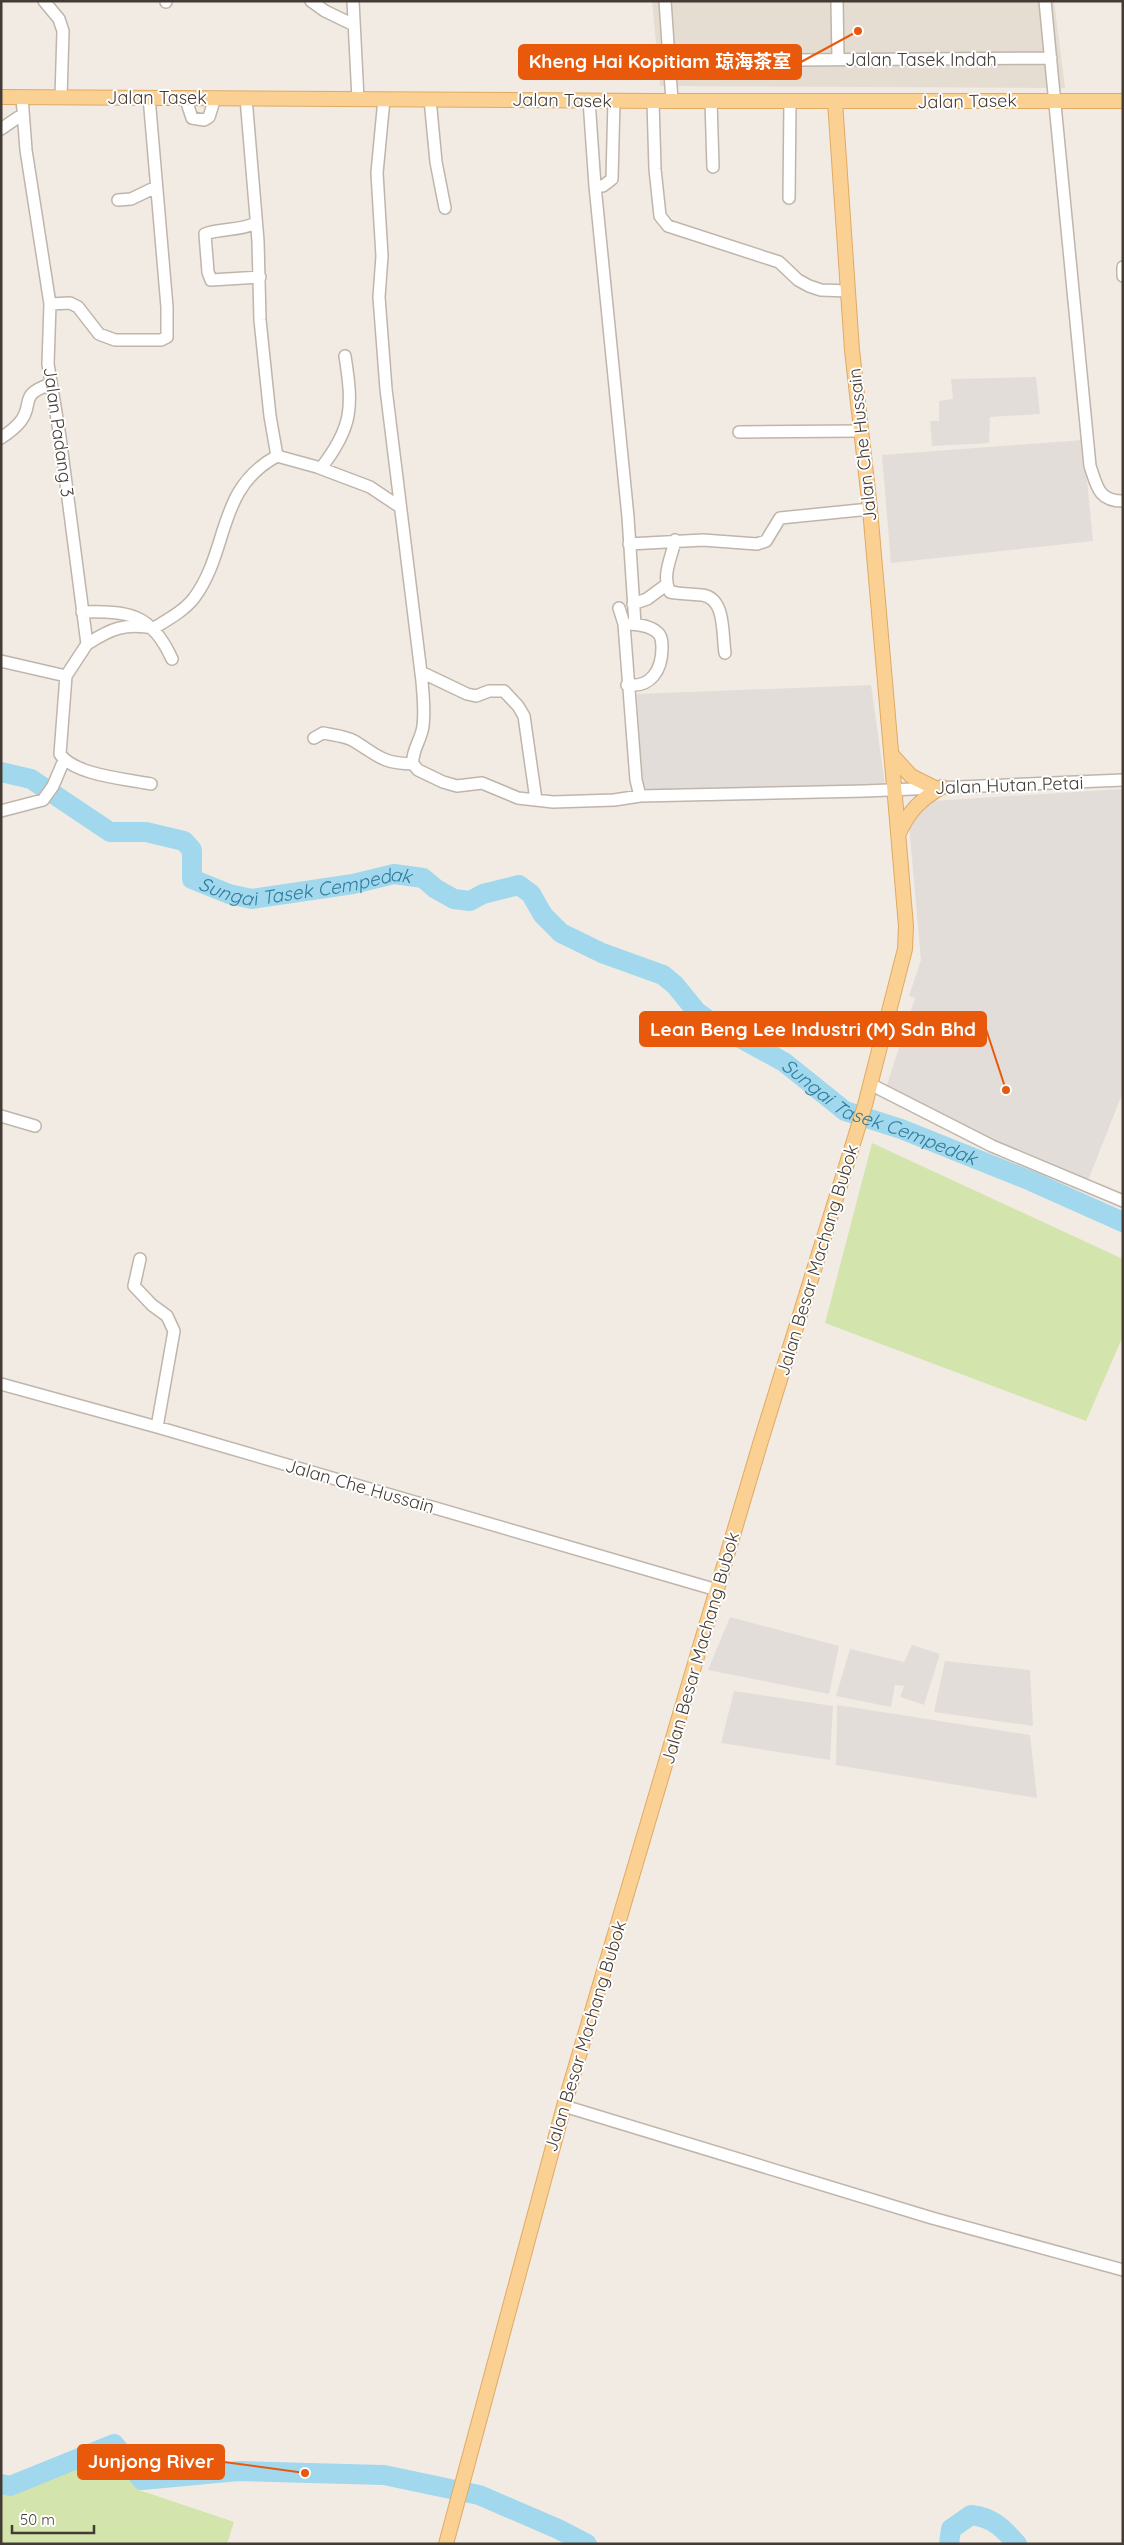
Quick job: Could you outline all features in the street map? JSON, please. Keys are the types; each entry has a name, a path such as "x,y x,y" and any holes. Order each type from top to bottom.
{"main road":[{"name":"Jalan Tasek","path":"1,96 614,101 1123,101"},
{"name":"Jalan Che Hussain","path":"835,101 860,431 870,510 894,789"},
{"path":"891,754 911,776 938,788"},
{"path":"898,835 914,806 938,788"},
{"name":"Jalan Besar Machang Bubok","path":"446,2544 564,2106 760,1444 872,1084 905,949 906,926 894,789"}],"street":[{"path":"44,1 59,19 63,31 61,97"},
{"path":"311,1 325,11 354,25"},
{"path":"353,1 358,99"},
{"path":"665,1 672,101"},
{"path":"837,1 838,59"},
{"path":"1045,1 1053,100 1090,466 1098,491 1111,501 1123,501"},
{"name":"Jalan Tasek Indah","path":"670,61 1051,58"},
{"name":"Jalan Padang 3","path":"22,97 26,150 50,304 48,364 60,437 87,644"},
{"path":"50,304 70,303 78,308 99,334 116,340 160,340 167,337 167,307 149,97"},
{"path":"185,97 192,118 198,120 209,117 215,98"},
{"path":"246,98 260,277 262,339 270,416 277,456"},
{"path":"314,738 323,733 353,740 370,753 392,763 413,764 412,758 419,744 424,724 421,672 386,389 379,297 382,256 378,173 384,99"},
{"path":"430,99 436,162 445,208"},
{"path":"590,100 595,186 630,544 633,604 630,624 629,686 636,780 640,796"},
{"path":"595,186 603,186 612,179 614,101"},
{"path":"653,101 655,169 660,216 668,226 779,262 798,280 809,286 821,290 848,291"},
{"path":"711,101 713,167"},
{"path":"789,198 790,101"},
{"path":"1,128 23,114"},
{"path":"118,200 130,199 156,187"},
{"path":"256,223 246,228 205,234 206,253 211,280 260,277"},
{"path":"1123,267 1123,276"},
{"path":"321,468 346,430 350,406 345,356"},
{"path":"1,438 21,421 29,396 39,388 51,384"},
{"path":"739,432 860,431"},
{"path":"151,784 75,768 64,760 60,754 66,676 87,644 116,628 134,624 154,628 184,608 194,598 218,550 230,509 245,481 260,465 277,456 321,468 370,488 400,507"},
{"path":"630,544 675,540 757,544 766,541 780,518 870,510"},
{"path":"675,540 666,576 666,585 670,592 703,595 714,599 719,607 725,653"},
{"path":"633,604 647,600 666,585"},
{"path":"619,608 630,624 658,633 662,640 662,659 654,676 646,683 629,686"},
{"path":"82,612 124,613 140,617 154,628 172,659"},
{"path":"1,661 66,676"},
{"path":"421,672 467,694 476,696 489,691 504,691 518,706 524,716 536,800"},
{"path":"1,811 43,800 53,786 64,760"},
{"name":"Jalan Hutan Petai","path":"413,764 418,770 450,784 470,786 482,783 518,798 553,802 614,800 640,796 673,797 1123,780"},
{"path":"872,1084 992,1146 1123,1201"},
{"path":"1,1116 35,1126"},
{"path":"140,1259 134,1286 152,1305 167,1316 174,1332 157,1427"},
{"name":"Jalan Che Hussain","path":"1,1384 157,1427 717,1590"},
{"path":"564,2106 922,2215 1123,2270"}],"shaded area":[{"path":"652,1 1054,1 1065,88 660,86"},
{"path":"1036,377 1040,414 990,417 989,443 932,446 930,421 939,421 939,401 953,399 951,379"},
{"path":"1083,440 1093,541 891,563 882,455"},
{"path":"871,685 885,785 652,793 642,786 637,694"},
{"path":"1123,789 1123,1092 1087,1183 969,1135 886,1088 915,998 909,996 921,960 909,825 932,801"},
{"path":"730,1617 839,1646 829,1694 708,1670"},
{"path":"912,1645 940,1654 924,1705 900,1697 904,1686 895,1685 891,1707 836,1696 850,1649 904,1662"},
{"path":"945,1661 1030,1670 1033,1726 934,1712"},
{"path":"734,1691 833,1706 830,1760 721,1743"},
{"path":"837,1705 1030,1735 1037,1798 836,1765"}],"green space":[{"path":"872,1143 1123,1259 1123,1336 1086,1421 825,1323"},
{"path":"113,2451 139,2490 234,2522 227,2544 1,2544 1,2493 8,2493"}],"waterway":[{"name":"Sungai Tasek Cempedak","path":"1,772 31,779 110,832 146,832 184,841 192,850 192,879 229,894 252,899 353,884 394,874 423,878 436,889 454,899 470,901 483,894 519,885 531,894 543,915 561,933 602,953 663,975 675,985 697,1012 711,1022 784,1062 845,1111 901,1129 1031,1181 1123,1222"},
{"path":"1,2484 10,2486 114,2444 142,2480 239,2471 384,2475 479,2495 558,2529 587,2544"},
{"path":"949,2544 951,2529 971,2515 985,2518 997,2524 1017,2544"}],"place":[{"name":"Kheng Hai Kopitiam 琼海茶室","path":"858,31"},
{"name":"Lean Beng Lee Industri (M) Sdn Bhd","path":"1006,1090"},
{"name":"Junjong River","path":"305,2473"}]}
